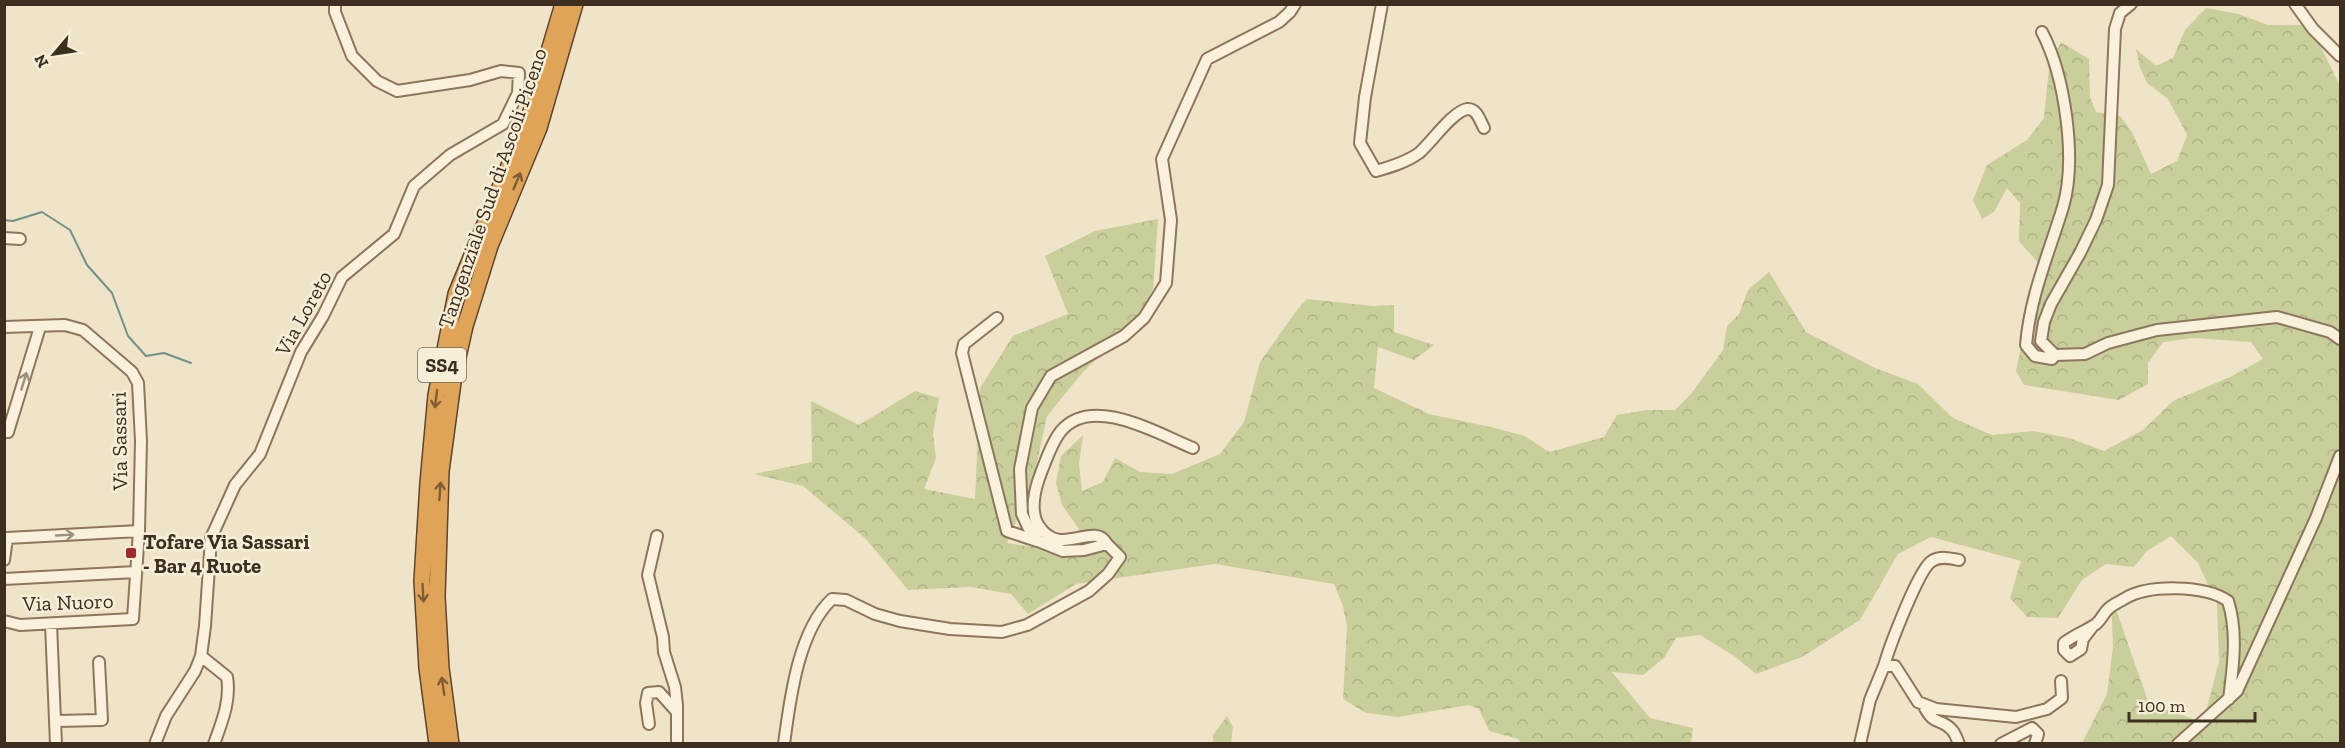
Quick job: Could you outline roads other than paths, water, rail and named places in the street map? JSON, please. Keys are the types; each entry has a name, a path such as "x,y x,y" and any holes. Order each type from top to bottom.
{"highway":[{"name":"Tangenziale Sud di Ascoli Piceno","path":"438,744 427,668 422,581 436,395 456,294 530,115 563,4"},
{"name":"Tangenziale Sud di Ascoli Piceno","path":"451,744 441,668 436,597 441,471 454,375 465,326 490,246 539,128 575,4"}],"street":[{"name":"Via Loreto","path":"155,744 166,716 195,671 201,656 211,538 235,485 260,454 301,352 323,316 342,277 394,234 414,186 450,155 503,124 518,93 519,73 501,71 470,80 396,91 377,81 352,56 335,12 335,4"},
{"path":"1038,541 1022,514 1020,469 1032,408 1052,376 1124,336 1144,318 1166,284 1171,220 1162,159 1207,59 1279,22 1295,4"},
{"path":"1382,4 1365,97 1360,143 1376,171 1418,154 1448,122 1465,110 1470,109 1476,113 1484,128"},
{"path":"2055,355 2042,341 2044,322 2051,304 2067,279 2096,220 2108,185 2115,29 2120,13 2131,4"},
{"path":"2295,4 2313,29 2340,56"},
{"path":"2042,32 2060,82 2068,130 2069,159 2063,205 2030,310 2026,345 2035,356 2048,360 2055,355 2085,354 2108,344 2157,330 2277,318 2330,332 2340,339"},
{"path":"4,238 20,239"},
{"path":"997,318 964,344 962,352 1007,531 1063,551 1084,550 1107,544"},
{"name":"Via Sassari","path":"4,327 65,325 83,330 132,372 138,383 141,441 139,531 133,619"},
{"path":"4,432 8,432 40,327"},
{"path":"784,744 795,674 816,621 823,608 832,599 846,600 876,614 900,621 1002,632 1027,625 1089,591 1108,574 1120,557 1104,538 1097,535 1064,542 1048,537 1037,525 1034,505 1036,487 1050,451 1061,431 1076,420 1092,415 1103,415 1138,425 1193,448"},
{"path":"2178,744 2237,691 2316,518 2340,456"},
{"path":"4,560 7,538 139,531"},
{"path":"657,536 648,575 663,637 664,652 675,687 677,744"},
{"path":"1860,744 1870,700 1893,636 1923,572 1930,561 1943,557 1959,560"},
{"path":"4,579 136,572"},
{"path":"2093,626 2107,610 2125,598 2144,591 2165,588 2202,591 2222,597 2228,601 2233,624 2233,661 2229,699"},
{"name":"Via Nuoro","path":"4,621 20,625 133,619"},
{"path":"51,624 56,744"},
{"path":"201,656 228,677 230,689 225,715 214,744"},
{"path":"56,721 102,720 99,662"},
{"path":"1884,666 1895,666 1918,702 1923,704 1936,708 2016,717 2048,709 2062,698 2061,681"},
{"path":"649,724 646,704 648,693 659,692 676,712"},
{"path":"1923,704 1934,721 1952,729 1959,744"},
{"path":"2001,744 2032,728 2038,734 2035,744"}],"waterway":[{"path":"4,220 13,221 42,212 70,230 87,265 112,293 128,336 146,356 164,353 191,363"}],"place":[{"name":"Tofare Via Sassari - Bar 4 Ruote","path":"131,553"}]}
